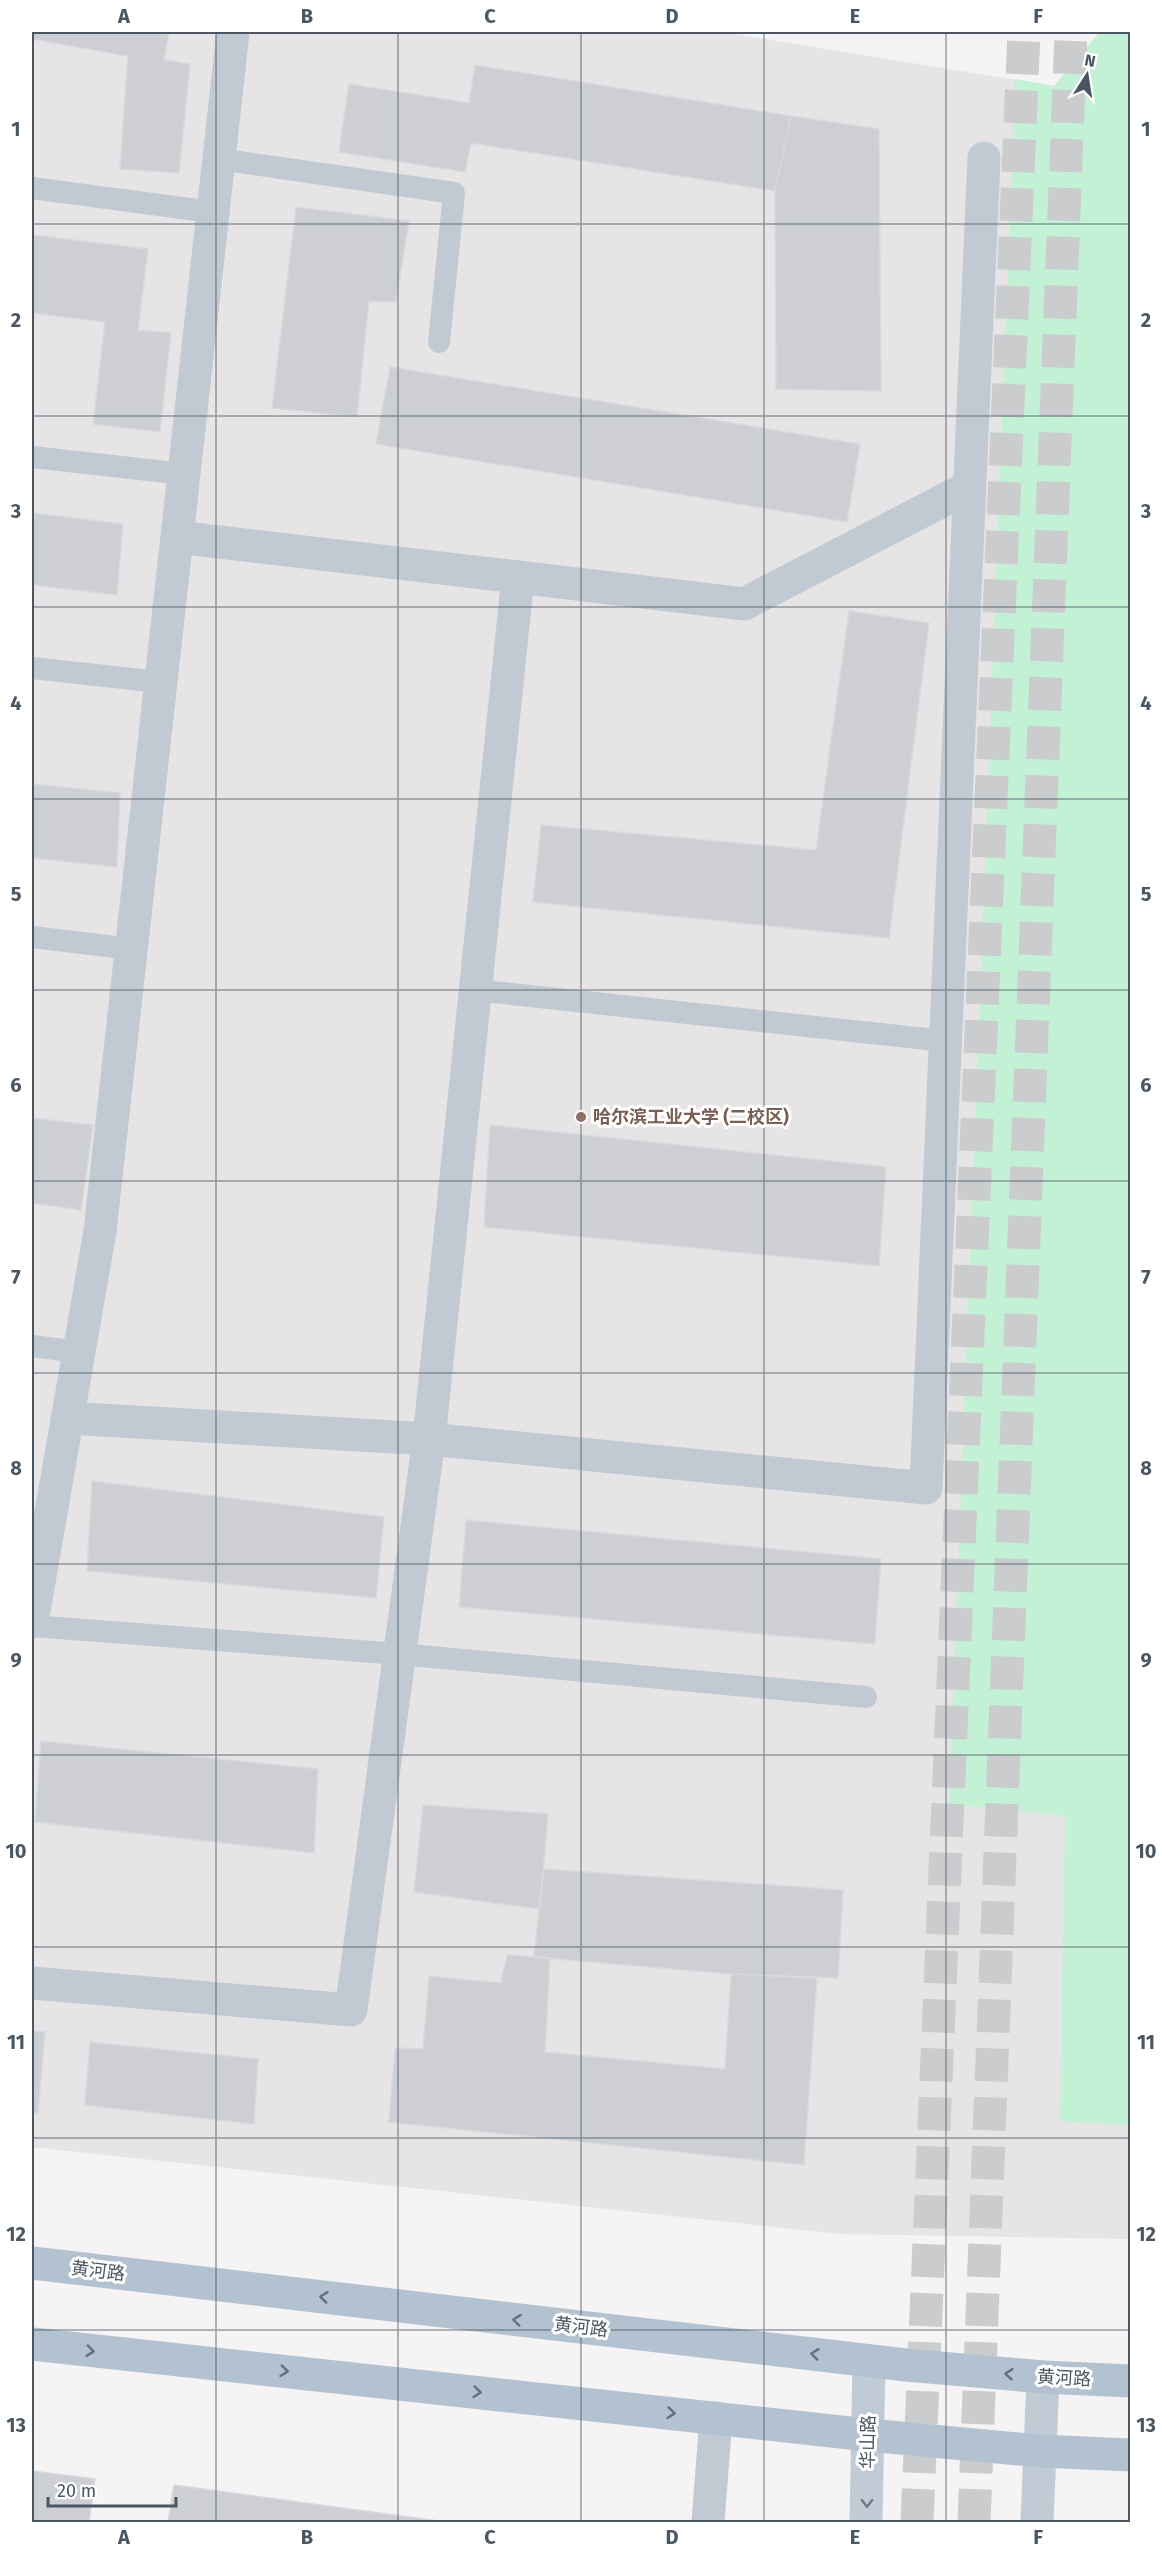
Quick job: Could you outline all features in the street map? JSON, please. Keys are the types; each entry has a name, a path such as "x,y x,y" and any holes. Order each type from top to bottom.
{"main road":[{"name":"黄河路","path":"32,2263 869,2361 1044,2377 1131,2381"},
{"path":"32,2344 868,2435 1040,2451 1131,2455"},
{"name":"华山路","path":"866,2523 869,2361"},
{"path":"1037,2523 1044,2377"}],"street":[{"path":"32,1624 100,1231 232,32"},
{"path":"67,1418 429,1439 926,1488 984,158"},
{"path":"177,537 744,603 969,487"},
{"path":"32,1983 351,2010 429,1439 518,577"},
{"path":"708,2523 716,2418"}],"lane":[{"path":"219,159 454,193 439,342"},
{"path":"32,189 212,212"},
{"path":"32,457 184,474"},
{"path":"32,668 160,682"},
{"path":"32,937 132,949"},
{"path":"475,990 945,1041"},
{"path":"32,1346 79,1352"},
{"path":"32,1624 399,1654 866,1697"}],"shaded area":[{"name":"哈尔滨工业大学 (二校区)","path":"32,32 722,32 1054,86 1100,32 1130,32 1130,2239 839,2234 32,2147"}],"green space":[{"path":"1100,32 1130,32 1130,2125 1060,2121 1065,1816 949,1804 1015,79 1054,86"}],"building":[{"path":"32,32 169,32 164,60 190,64 179,173 120,169 128,56 32,39"},
{"path":"475,65 791,116 775,191 471,143 465,172 339,152 349,84 469,103"},
{"path":"791,116 879,129 881,391 776,389 775,191"},
{"path":"296,207 409,221 396,302 369,301 357,417 272,408"},
{"path":"32,235 148,249 138,330 171,333 160,432 93,424 105,322 32,313"},
{"path":"390,367 860,444 847,522 376,444"},
{"path":"32,513 123,524 117,595 32,585"},
{"path":"849,611 929,623 889,938 533,902 541,825 816,850"},
{"path":"32,784 120,793 117,867 32,858"},
{"path":"32,1118 93,1125 81,1210 32,1203"},
{"path":"490,1125 886,1167 879,1266 484,1227"},
{"path":"92,1481 384,1517 376,1598 87,1571"},
{"path":"466,1520 881,1559 875,1644 459,1607"},
{"path":"41,1741 318,1769 314,1853 35,1822"},
{"path":"423,1805 548,1814 540,1909 414,1892"},
{"path":"543,1869 843,1890 838,1978 731,1974 534,1957"},
{"path":"507,1955 550,1958 545,2052 725,2069 731,1974 817,1978 804,2165 389,2122 395,2048 423,2049 429,1976 501,1983"},
{"path":"32,2031 45,2032 38,2113 32,2112"},
{"path":"90,2042 258,2059 254,2124 85,2105"},
{"path":"32,2471 95,2479 89,2522 32,2522"},
{"path":"174,2485 446,2522 168,2522"}],"tunnel":[{"path":"917,2522 1024,32"},
{"path":"974,2522 1071,32"}],"place":[{"name":"哈尔滨工业大学 (二校区)","path":"581,1117"}]}
